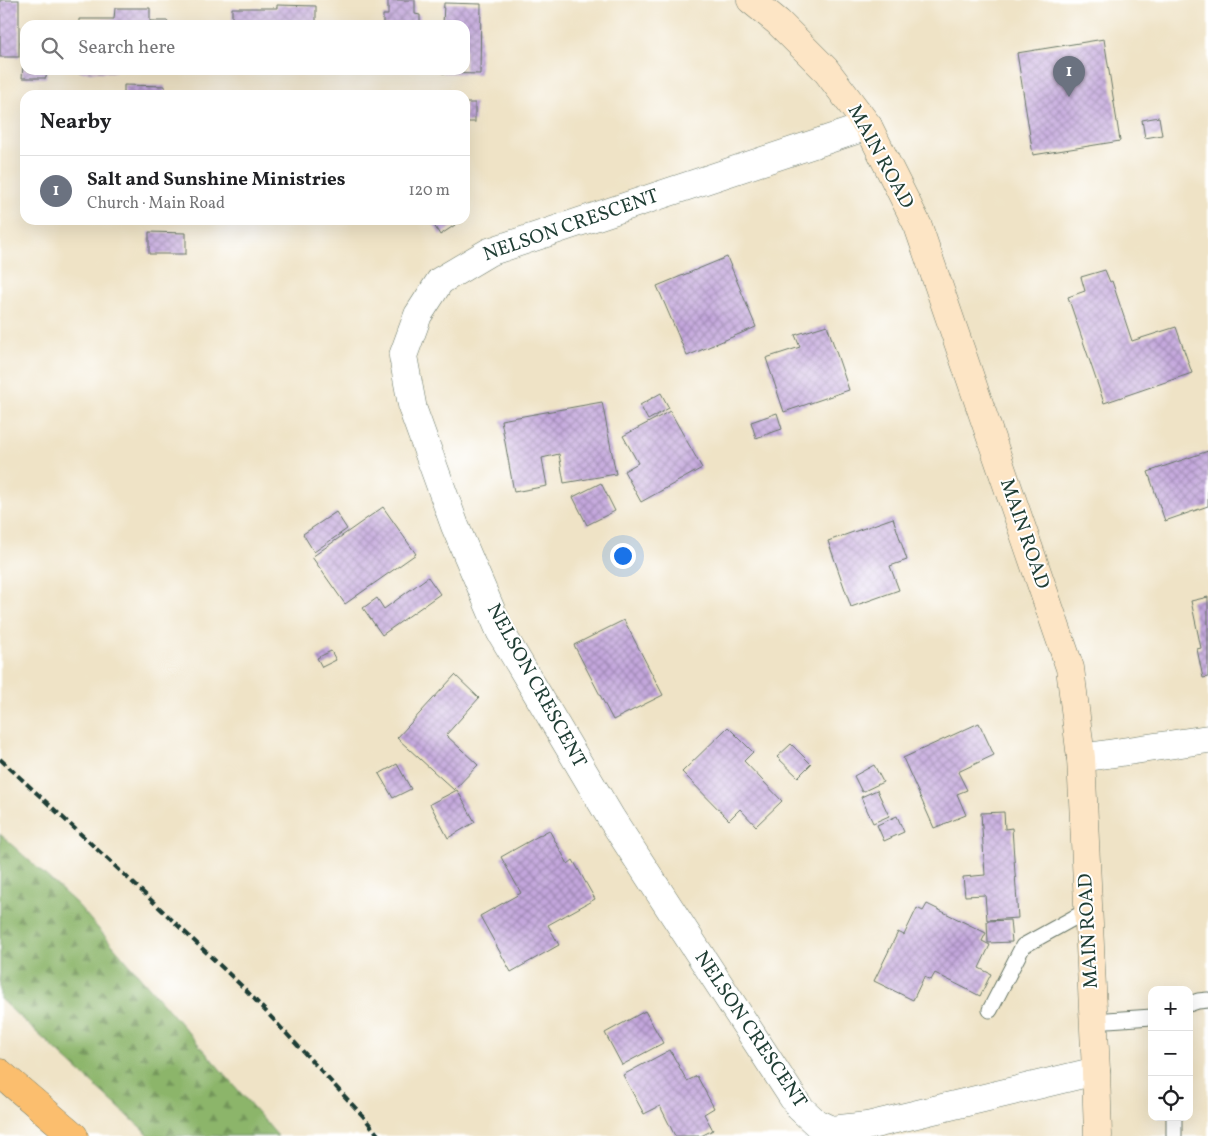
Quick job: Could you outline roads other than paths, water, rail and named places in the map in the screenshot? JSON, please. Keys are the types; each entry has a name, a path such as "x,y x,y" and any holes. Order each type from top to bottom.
{"highway":[{"path":"0,1073 74,1136"}],"main road":[{"name":"MAIN ROAD","path":"752,0 778,22 825,69 868,126 918,226 1070,668 1081,758 1098,1136"}],"street":[{"name":"NELSON CRESCENT","path":"868,126 489,252 440,281 418,315 403,356 413,410 455,526 500,631 611,818 799,1107 830,1133 867,1131 1096,1070"},
{"path":"1081,758 1208,739"}],"lane":[{"path":"990,1010 1023,946 1088,910"},
{"path":"1193,1003 1208,1000"},
{"path":"1093,1021 1148,1016"},
{"path":"1174,1121 1174,1136"}],"railway":[{"path":"0,759 245,989 363,1116 379,1136"}],"place":[{"name":"Salt and Sunshine Ministries","path":"1069,97"}]}
